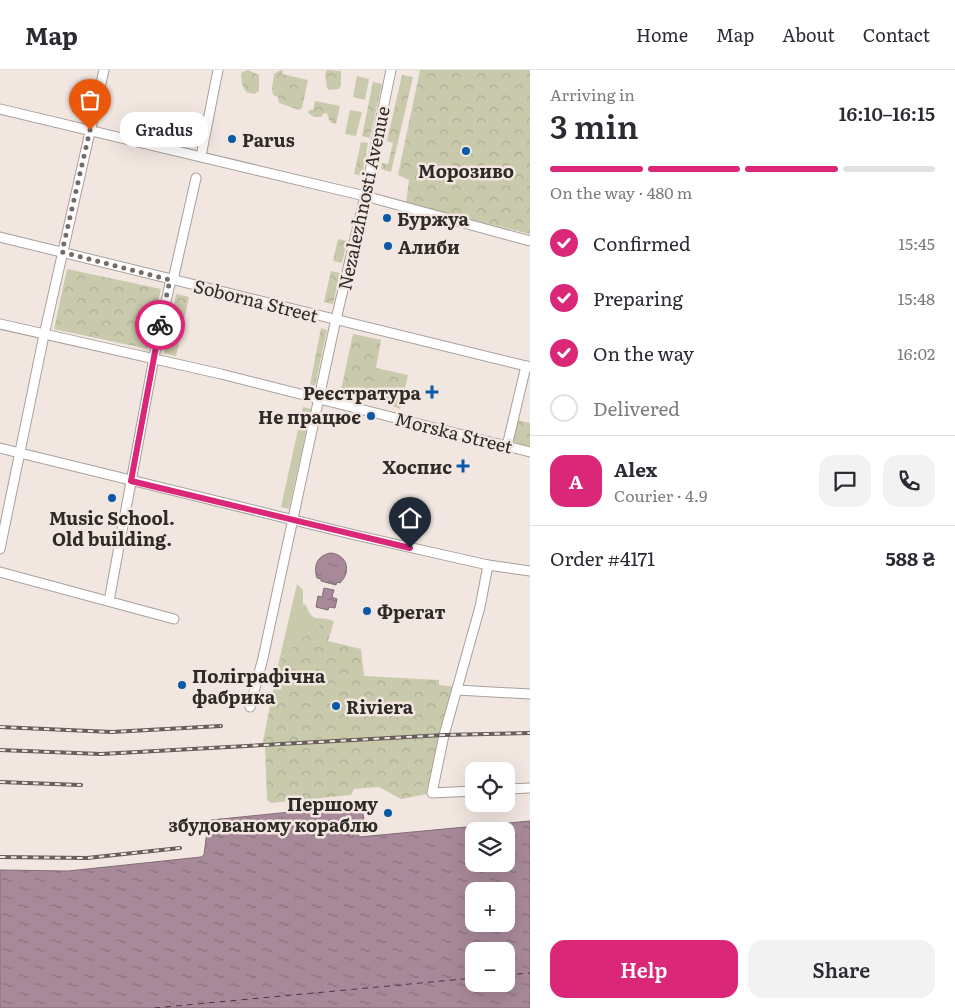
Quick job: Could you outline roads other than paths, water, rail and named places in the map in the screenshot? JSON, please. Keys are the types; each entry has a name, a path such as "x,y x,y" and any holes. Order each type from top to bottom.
{"street":[{"path":"0,549 62,252 104,70"},
{"path":"202,151 218,70"},
{"name":"Nezalezhnosti Avenue","path":"250,707 265,648 336,320 365,196 389,70"},
{"path":"0,109 203,159 365,196 530,241"},
{"path":"109,602 153,359 196,178"},
{"name":"Soborna Street","path":"0,237 528,367"},
{"name":"Morska Street","path":"0,324 319,399 530,452"},
{"path":"507,446 528,367"},
{"path":"0,448 292,520 488,565 530,572"},
{"path":"465,791 432,792 444,735 480,607 488,565"},
{"path":"0,572 174,618"},
{"path":"457,690 530,694"},
{"path":"515,789 530,788"}],"water":[{"path":"330,553 340,556 347,568 344,578 340,583 337,582 336,585 321,581 321,579 317,578 316,574 316,566 319,559"},
{"path":"324,588 334,590 332,597 337,599 335,608 329,607 328,610 316,607 318,596 322,597"},
{"path":"360,805 362,806 365,828 358,831 359,837 465,827 465,872 515,872 515,822 530,821 530,1008 0,1008 0,870 68,871 201,857 204,855 208,823 211,820"}],"railway":[{"path":"0,727 112,732 221,726"},
{"path":"0,750 101,754 444,735 530,733"},
{"path":"0,782 81,785"},
{"path":"0,857 87,858 180,848"}],"place":[{"name":"Gradus","path":"90,130"},
{"name":"Parus","path":"232,139"},
{"name":"Морозиво","path":"466,151"},
{"name":"Буржуа","path":"387,218"},
{"name":"Алиби","path":"388,246"},
{"name":"Реєстратура","path":"432,392"},
{"name":"Не працює","path":"371,416"},
{"name":"Хоспис","path":"463,466"},
{"name":"Music School. Old building.","path":"112,498"},
{"name":"Фрегат","path":"367,611"},
{"name":"Поліграфічна фабрика","path":"182,685"},
{"name":"Riviera","path":"336,706"},
{"name":"Першому збудованому кораблю","path":"388,813"}]}
